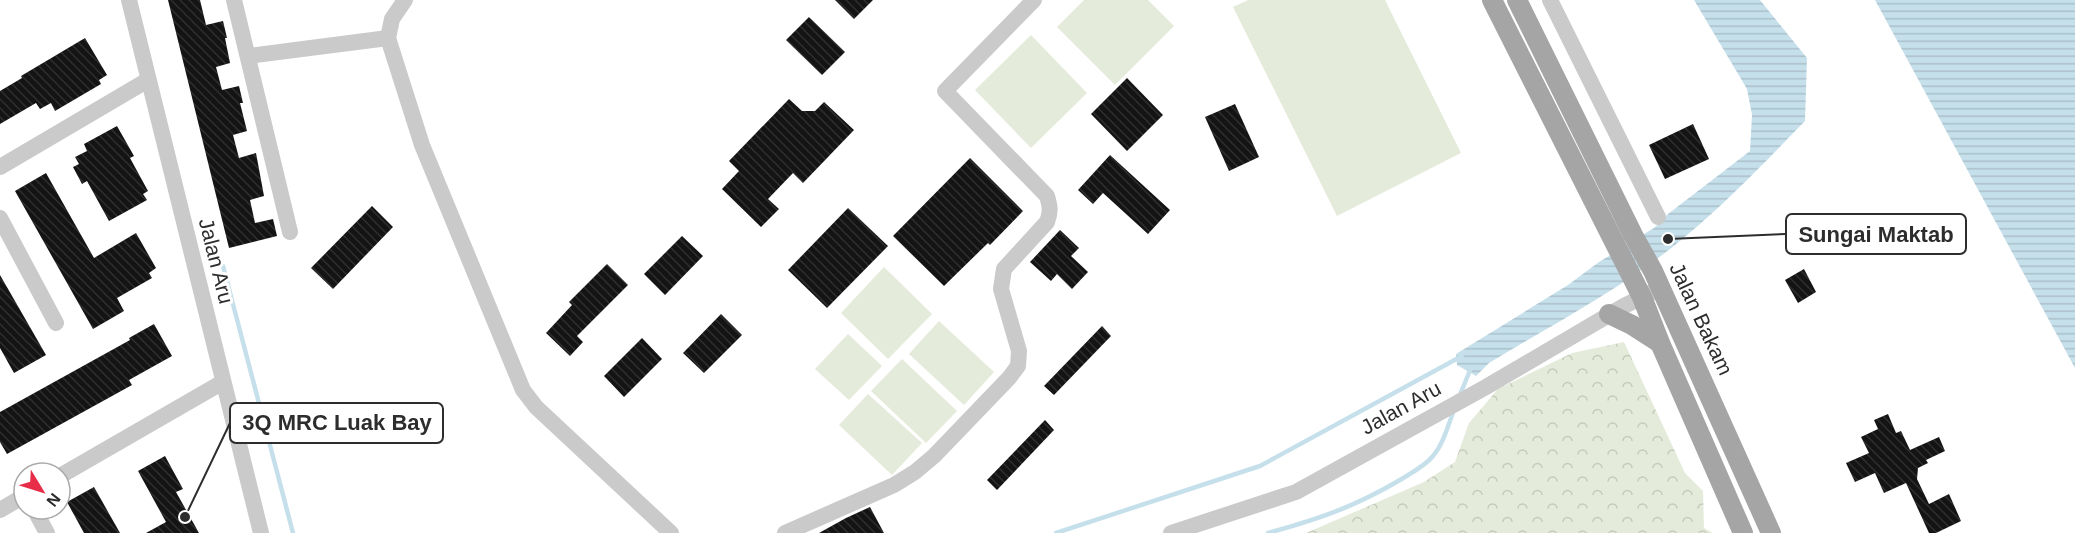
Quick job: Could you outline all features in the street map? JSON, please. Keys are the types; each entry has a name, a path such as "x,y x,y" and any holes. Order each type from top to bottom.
{"main road":[{"path":"1492,0 1640,293 1743,533"},
{"name":"Jalan Bakam","path":"1517,0 1657,279 1771,533"},
{"path":"1610,314 1660,343"}],"street":[{"name":"Jalan Aru","path":"129,0 261,533"},
{"path":"234,0 290,232"},
{"path":"405,0 392,20 388,38 422,145 524,390 536,407 671,533"},
{"path":"785,533 894,484 915,472 986,403 1018,366 1019,351 1001,289 1002,274 1004,268 1047,222 1050,206 1047,196 945,91 1034,0"},
{"path":"1550,0 1658,217"},
{"path":"248,56 388,38"},
{"path":"0,167 148,80"},
{"path":"0,218 56,323"},
{"name":"Jalan Aru","path":"1171,533 1296,492 1486,387 1610,314 1657,279"},
{"path":"72,469 223,382"}],"green space":[{"path":"1084,0 1148,0 1174,26 1115,85 1057,27"},
{"path":"1248,0 1385,0 1461,153 1337,216 1233,7"},
{"path":"1031,35 1087,93 1031,148 975,90"},
{"path":"884,267 932,314 888,359 841,313"},
{"path":"939,321 994,372 964,405 909,354"},
{"path":"848,334 882,366 849,400 815,369"},
{"path":"1624,342 1685,473 1703,491 1704,528 1713,533 1306,533 1424,482 1455,462 1469,423 1498,389 1572,353"},
{"path":"902,359 957,411 926,443 871,391"},
{"path":"868,394 922,443 892,475 839,425"}],"water":[{"path":"1694,0 1760,0 1807,58 1805,121 1718,208 1665,253 1641,270 1591,303 1489,363 1476,376 1457,365 1456,354 1568,285 1599,262 1654,228 1668,214 1750,151 1752,115 1747,89"},
{"path":"1875,0 2075,0 2075,368"}],"building":[{"path":"168,0 200,0 206,25 223,21 230,63 216,67 222,90 239,86 243,103 240,103 247,131 233,135 239,158 256,153 264,196 250,200 255,223 273,219 277,236 229,248"},
{"path":"835,0 873,0 854,19"},
{"path":"809,17 845,52 822,75 786,40"},
{"path":"85,38 107,75 99,80 101,84 55,111 51,103 40,109 36,103 0,124 0,91"},
{"path":"1127,78 1163,115 1127,151 1091,114"},
{"path":"789,99 802,111 815,111 824,102 854,130 803,183 793,173 768,199 779,209 761,227 722,189 739,171 729,161"},
{"path":"1235,104 1259,157 1229,171 1205,117"},
{"path":"1693,124 1709,159 1665,179 1649,145"},
{"path":"117,126 134,156 130,158 148,191 143,194 147,200 109,221 87,181 82,184 73,167 79,164 75,157 87,151 84,144"},
{"path":"1110,155 1170,210 1148,234 1103,193 1093,204 1078,190"},
{"path":"970,158 1023,211 990,245 988,243 944,286 893,236"},
{"path":"46,173 94,258 136,233 156,268 149,273 152,278 117,298 124,311 93,329 15,191"},
{"path":"372,206 393,227 333,289 311,268"},
{"path":"848,208 888,246 827,308 788,270"},
{"path":"1060,230 1079,248 1071,256 1088,272 1072,289 1057,274 1051,281 1030,262"},
{"path":"682,236 703,256 665,295 644,274"},
{"path":"607,264 628,285 577,336 583,342 570,356 546,333 572,305 569,302"},
{"path":"1804,269 1816,292 1798,303 1785,280"},
{"path":"0,275 46,355 14,373 0,348"},
{"path":"721,314 742,335 704,373 683,353"},
{"path":"154,324 172,356 129,380 132,385 7,454 0,442 0,412 130,340 129,338"},
{"path":"1102,326 1111,336 1054,395 1044,386"},
{"path":"642,338 662,359 624,397 604,376"},
{"path":"1888,414 1896,433 1901,431 1910,450 1939,437 1945,451 1926,460 1928,463 1918,468 1917,479 1929,504 1949,494 1961,521 1936,533 1929,533 1906,483 1884,493 1875,473 1855,482 1846,463 1869,453 1861,437 1878,429 1874,420"},
{"path":"1045,420 1054,430 997,490 987,480"},
{"path":"165,456 183,489 176,492 199,533 146,533 166,522 138,471"},
{"path":"94,487 120,533 84,533 72,511 72,499"},
{"path":"870,507 884,533 819,533 846,518"}],"waterway":[{"path":"223,266 293,533"},
{"path":"1056,533 1260,466 1462,356"},
{"path":"1459,397 1471,368"},
{"path":"1268,533 1351,505 1418,469 1437,451 1454,410"}],"place":[{"name":"Sungai Maktab","path":"1668,239"},
{"name":"3Q MRC Luak Bay","path":"185,517"}]}
